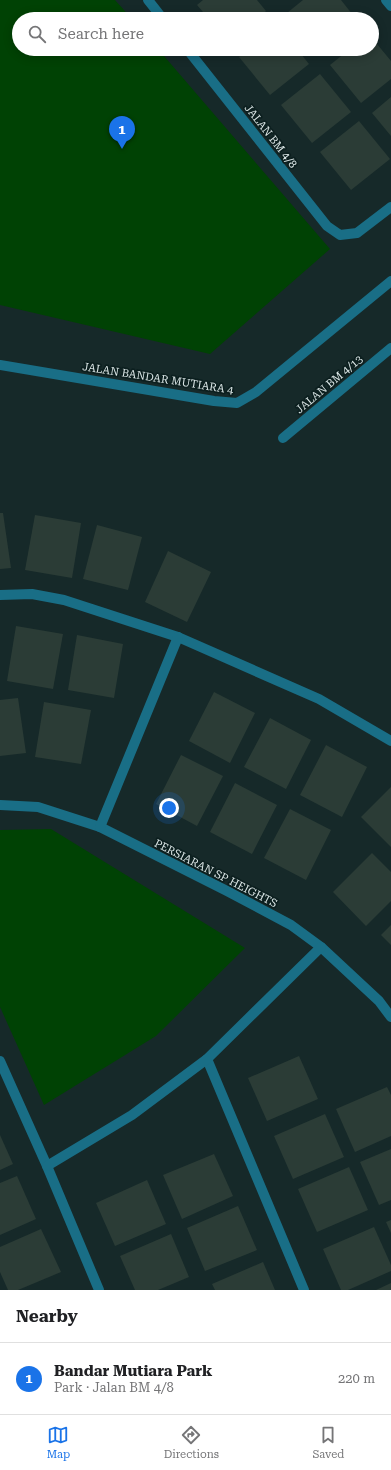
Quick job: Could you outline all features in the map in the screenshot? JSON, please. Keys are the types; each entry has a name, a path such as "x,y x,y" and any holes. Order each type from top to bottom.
{"street":[{"path":"148,0 157,12"},
{"path":"386,0 391,6"},
{"name":"JALAN BM 4/8","path":"193,56 327,226 340,235 357,233 391,207"},
{"name":"JALAN BANDAR MUTIARA 4","path":"0,365 214,401 238,403 256,392 391,282"},
{"name":"JALAN BM 4/13","path":"283,438 391,348"},
{"path":"0,595 32,594 64,600 178,637 319,700 391,741"},
{"path":"100,827 178,637"},
{"name":"PERSIARAN SP HEIGHTS","path":"0,805 38,807 100,827 291,925 321,947 379,1001 391,1017"},
{"path":"47,1166 132,1115 208,1059 321,947"},
{"path":"208,1059 304,1290"},
{"path":"0,1061 47,1166 99,1290"}],"green space":[{"path":"0,0 115,0 126,12 12,12 12,56 164,56 330,249 210,354 0,305"},
{"path":"51,829 245,948 156,1036 44,1105 0,1007 0,830"}],"building":[{"path":"203,0 257,0 266,11 203,12 197,5"},
{"path":"303,0 341,0 350,12 288,12"},
{"path":"379,46 391,61 391,79 361,103 330,65 341,56 379,56"},
{"path":"303,56 309,64 270,95 239,57"},
{"path":"320,74 351,112 312,143 281,105"},
{"path":"391,97 391,136 372,113"},
{"path":"359,121 390,159 351,190 320,152"},
{"path":"0,513 3,513 11,568 0,569"},
{"path":"35,515 81,523 72,578 25,570"},
{"path":"97,525 142,537 128,590 83,579"},
{"path":"168,551 211,572 187,622 145,602"},
{"path":"16,626 63,634 53,689 7,681"},
{"path":"77,635 123,644 114,698 68,690"},
{"path":"214,692 255,713 230,763 189,741"},
{"path":"18,698 26,753 0,756 0,700"},
{"path":"44,702 91,710 81,764 35,757"},
{"path":"270,718 311,740 286,789 244,767"},
{"path":"326,745 367,767 342,817 300,795"},
{"path":"181,755 223,776 197,826 156,804"},
{"path":"235,783 277,805 252,854 210,832"},
{"path":"391,787 391,847 361,817"},
{"path":"290,809 331,830 306,880 264,858"},
{"path":"372,853 391,872 391,901 366,926 333,892"},
{"path":"391,925 391,945 381,935"},
{"path":"299,1056 318,1099 267,1121 248,1078"},
{"path":"387,1087 391,1095 391,1136 355,1152 336,1109"},
{"path":"325,1114 344,1157 293,1179 274,1136"},
{"path":"0,1135 13,1164 0,1170"},
{"path":"391,1149 391,1200 379,1205 360,1162"},
{"path":"214,1154 233,1196 182,1219 163,1175"},
{"path":"349,1167 368,1210 317,1232 298,1189"},
{"path":"17,1176 36,1219 0,1235 0,1183"},
{"path":"147,1180 166,1224 115,1246 96,1203"},
{"path":"238,1206 257,1250 205,1271 187,1228"},
{"path":"391,1220 391,1233 386,1222"},
{"path":"374,1227 391,1265 391,1271 348,1290 341,1290 323,1249"},
{"path":"41,1229 61,1272 18,1290 8,1290 0,1272 0,1247"},
{"path":"171,1234 189,1277 158,1290 135,1290 120,1256"},
{"path":"263,1262 275,1290 215,1290 212,1284"},
{"path":"391,1283 391,1290 376,1290"}],"place":[{"name":"Bandar Mutiara Park","path":"122,149"}]}
